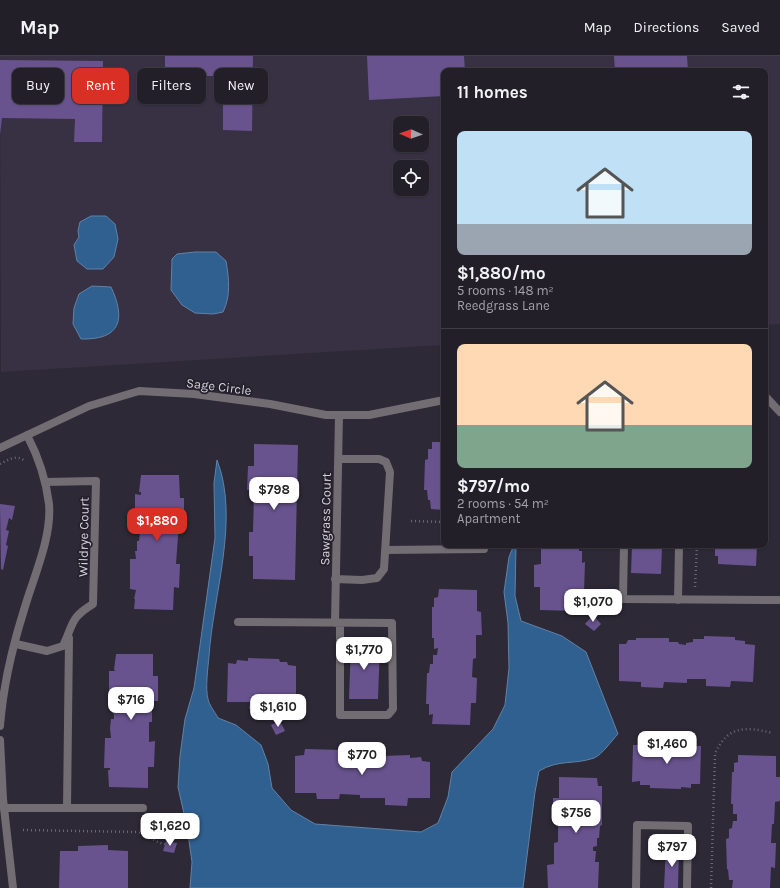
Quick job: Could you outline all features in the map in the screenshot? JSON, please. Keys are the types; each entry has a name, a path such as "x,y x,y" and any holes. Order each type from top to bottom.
{"street":[{"name":"Sage Circle","path":"0,448 89,406 139,391 194,394 270,404 326,415 369,415 441,401"},
{"path":"768,399 780,412"},
{"name":"Sawgrass Court","path":"238,622 337,623 392,623 393,710 388,716 340,715 337,623 336,579 339,415"},
{"path":"0,726 3,696 47,529 49,505 45,482 37,454 27,435"},
{"name":"Sawgrass Court","path":"336,579 362,580 377,578 384,570 390,472 386,462 379,459 338,459"},
{"name":"Wildrye Court","path":"16,644 47,651 63,646 74,618 93,604 96,481 45,482"},
{"path":"624,548 623,599 780,600"},
{"path":"678,548 678,600"},
{"path":"385,550 484,549"},
{"name":"Wildrye Court","path":"67,808 69,634"},
{"path":"0,740 4,808 12,888"},
{"path":"4,808 143,808"},
{"path":"636,888 637,825 688,826 687,888"}],"path":[{"path":"0,464 13,458 21,458 26,462"},
{"path":"411,521 441,522"},
{"path":"696,587 697,548"},
{"path":"711,888 715,754 725,736 737,730 746,728 772,733"},
{"path":"23,830 136,832 160,843 166,844"}],"shaded area":[{"path":"0,56 780,56 780,324 768,325 768,68 441,68 441,345 1,372"}],"water":[{"path":"91,216 106,216 115,224 118,239 114,257 103,269 87,269 77,261 74,245 79,237 78,231 80,222"},
{"path":"216,252 226,261 228,293 226,306 223,312 213,314 195,313 182,305 171,290 172,259 177,254"},
{"path":"92,286 111,287 116,298 119,318 117,325 105,336 81,339 73,324 74,308 79,294"},
{"path":"217,460 223,483 226,507 226,532 211,632 207,684 209,701 218,718 236,725 261,745 268,764 272,788 291,810 315,824 421,832 438,823 448,797 452,772 493,729 505,705 509,668 508,623 504,592 509,557 513,548 516,548 515,596 521,621 562,636 586,652 618,734 604,750 594,758 560,763 546,767 539,771 523,888 190,888 192,862 187,827 178,787 185,719 194,688 215,538 214,483"}],"building":[{"path":"165,56 253,56 253,68 214,68 214,76 206,76 206,68 165,68"},
{"path":"367,56 464,56 465,68 441,68 441,96 369,100"},
{"path":"614,56 687,56 688,68 615,68"},
{"path":"0,60 103,61 103,68 72,68 72,104 102,104 102,142 74,142 75,119 2,118 0,135"},
{"path":"223,104 252,104 252,131 223,130"},
{"path":"432,442 441,442 441,510 431,509 427,490 424,490 425,460 428,459 428,449 432,449"},
{"path":"254,444 298,445 295,580 253,579 253,556 249,556 249,532 253,532 254,490 247,490 248,466 254,466"},
{"path":"141,475 179,475 180,498 184,498 184,522 179,522 176,564 180,564 179,588 174,587 173,610 134,609 136,590 130,589 130,559 136,559 135,551 137,551 137,541 139,541 140,533 138,533 139,525 141,525 141,523 135,524 135,494 141,495 141,492 139,492"},
{"path":"0,504 15,506 12,520 9,518 6,530 9,531 6,545 8,546 3,570 1,569 1,572"},
{"path":"541,548 579,548 579,551 582,551 582,563 585,562 584,592 580,592 580,602 577,602 576,611 540,610 540,587 534,587 534,565 541,564"},
{"path":"632,548 662,548 661,574 631,573"},
{"path":"715,548 757,548 756,566 718,564 718,556 715,556"},
{"path":"439,589 477,590 477,611 481,612 482,635 476,635 476,658 473,659 472,677 477,678 476,703 471,703 470,725 432,724 433,714 429,715 429,704 426,704 427,673 429,673 430,664 433,664 433,655 437,655 438,648 434,649 434,638 432,638 432,607 434,607 434,598 438,597"},
{"path":"593,615 601,624 594,631 585,624"},
{"path":"704,636 735,637 735,640 745,641 745,644 755,645 753,682 731,681 730,687 706,686 706,679 687,679 687,683 664,682 663,688 641,687 641,682 619,681 619,644 626,644 628,640 636,640 636,638 669,638 669,642 678,642 679,644 686,645 686,643 693,642 693,639 704,639"},
{"path":"351,643 380,644 378,699 349,699"},
{"path":"116,654 153,654 153,676 158,676 158,701 152,701 152,722 149,722 149,742 155,741 154,767 148,767 148,788 109,787 108,770 110,770 110,768 104,768 105,738 111,738 111,719 114,719 113,704 115,702 109,702 109,671 116,671 114,670"},
{"path":"248,658 279,659 280,662 287,662 288,665 296,666 296,704 273,703 273,709 249,709 250,702 227,702 228,663 236,664 237,660 248,661"},
{"path":"280,721 285,731 276,735 271,725"},
{"path":"655,739 679,739 680,746 701,746 700,784 691,784 691,788 681,787 681,789 650,788 650,785 640,785 640,781 632,782 633,745 655,745"},
{"path":"305,749 343,750 343,753 355,751 355,757 410,755 410,758 421,757 422,761 430,762 430,798 408,798 407,806 385,805 385,798 360,798 360,795 340,794 339,799 317,799 316,793 295,793 295,756 304,755"},
{"path":"738,755 776,756 776,777 780,777 780,801 775,802 774,824 772,824 771,843 776,843 775,868 771,867 770,888 732,888 733,880 729,880 728,869 727,870 726,839 729,838 729,829 732,828 733,821 737,821 737,814 733,814 733,804 731,804 732,772 734,772 734,763 738,762"},
{"path":"559,777 597,778 598,786 602,786 602,825 600,826 599,838 597,838 597,846 593,847 593,851 596,851 595,862 599,862 598,888 548,888 547,865 554,864 554,843 558,842 558,823 553,823 553,798 559,798"},
{"path":"166,841 177,843 174,853 163,851"},
{"path":"108,845 108,850 128,851 128,888 59,888 60,851 78,851 78,846"},
{"path":"666,847 679,847 678,888 664,888"}]}
